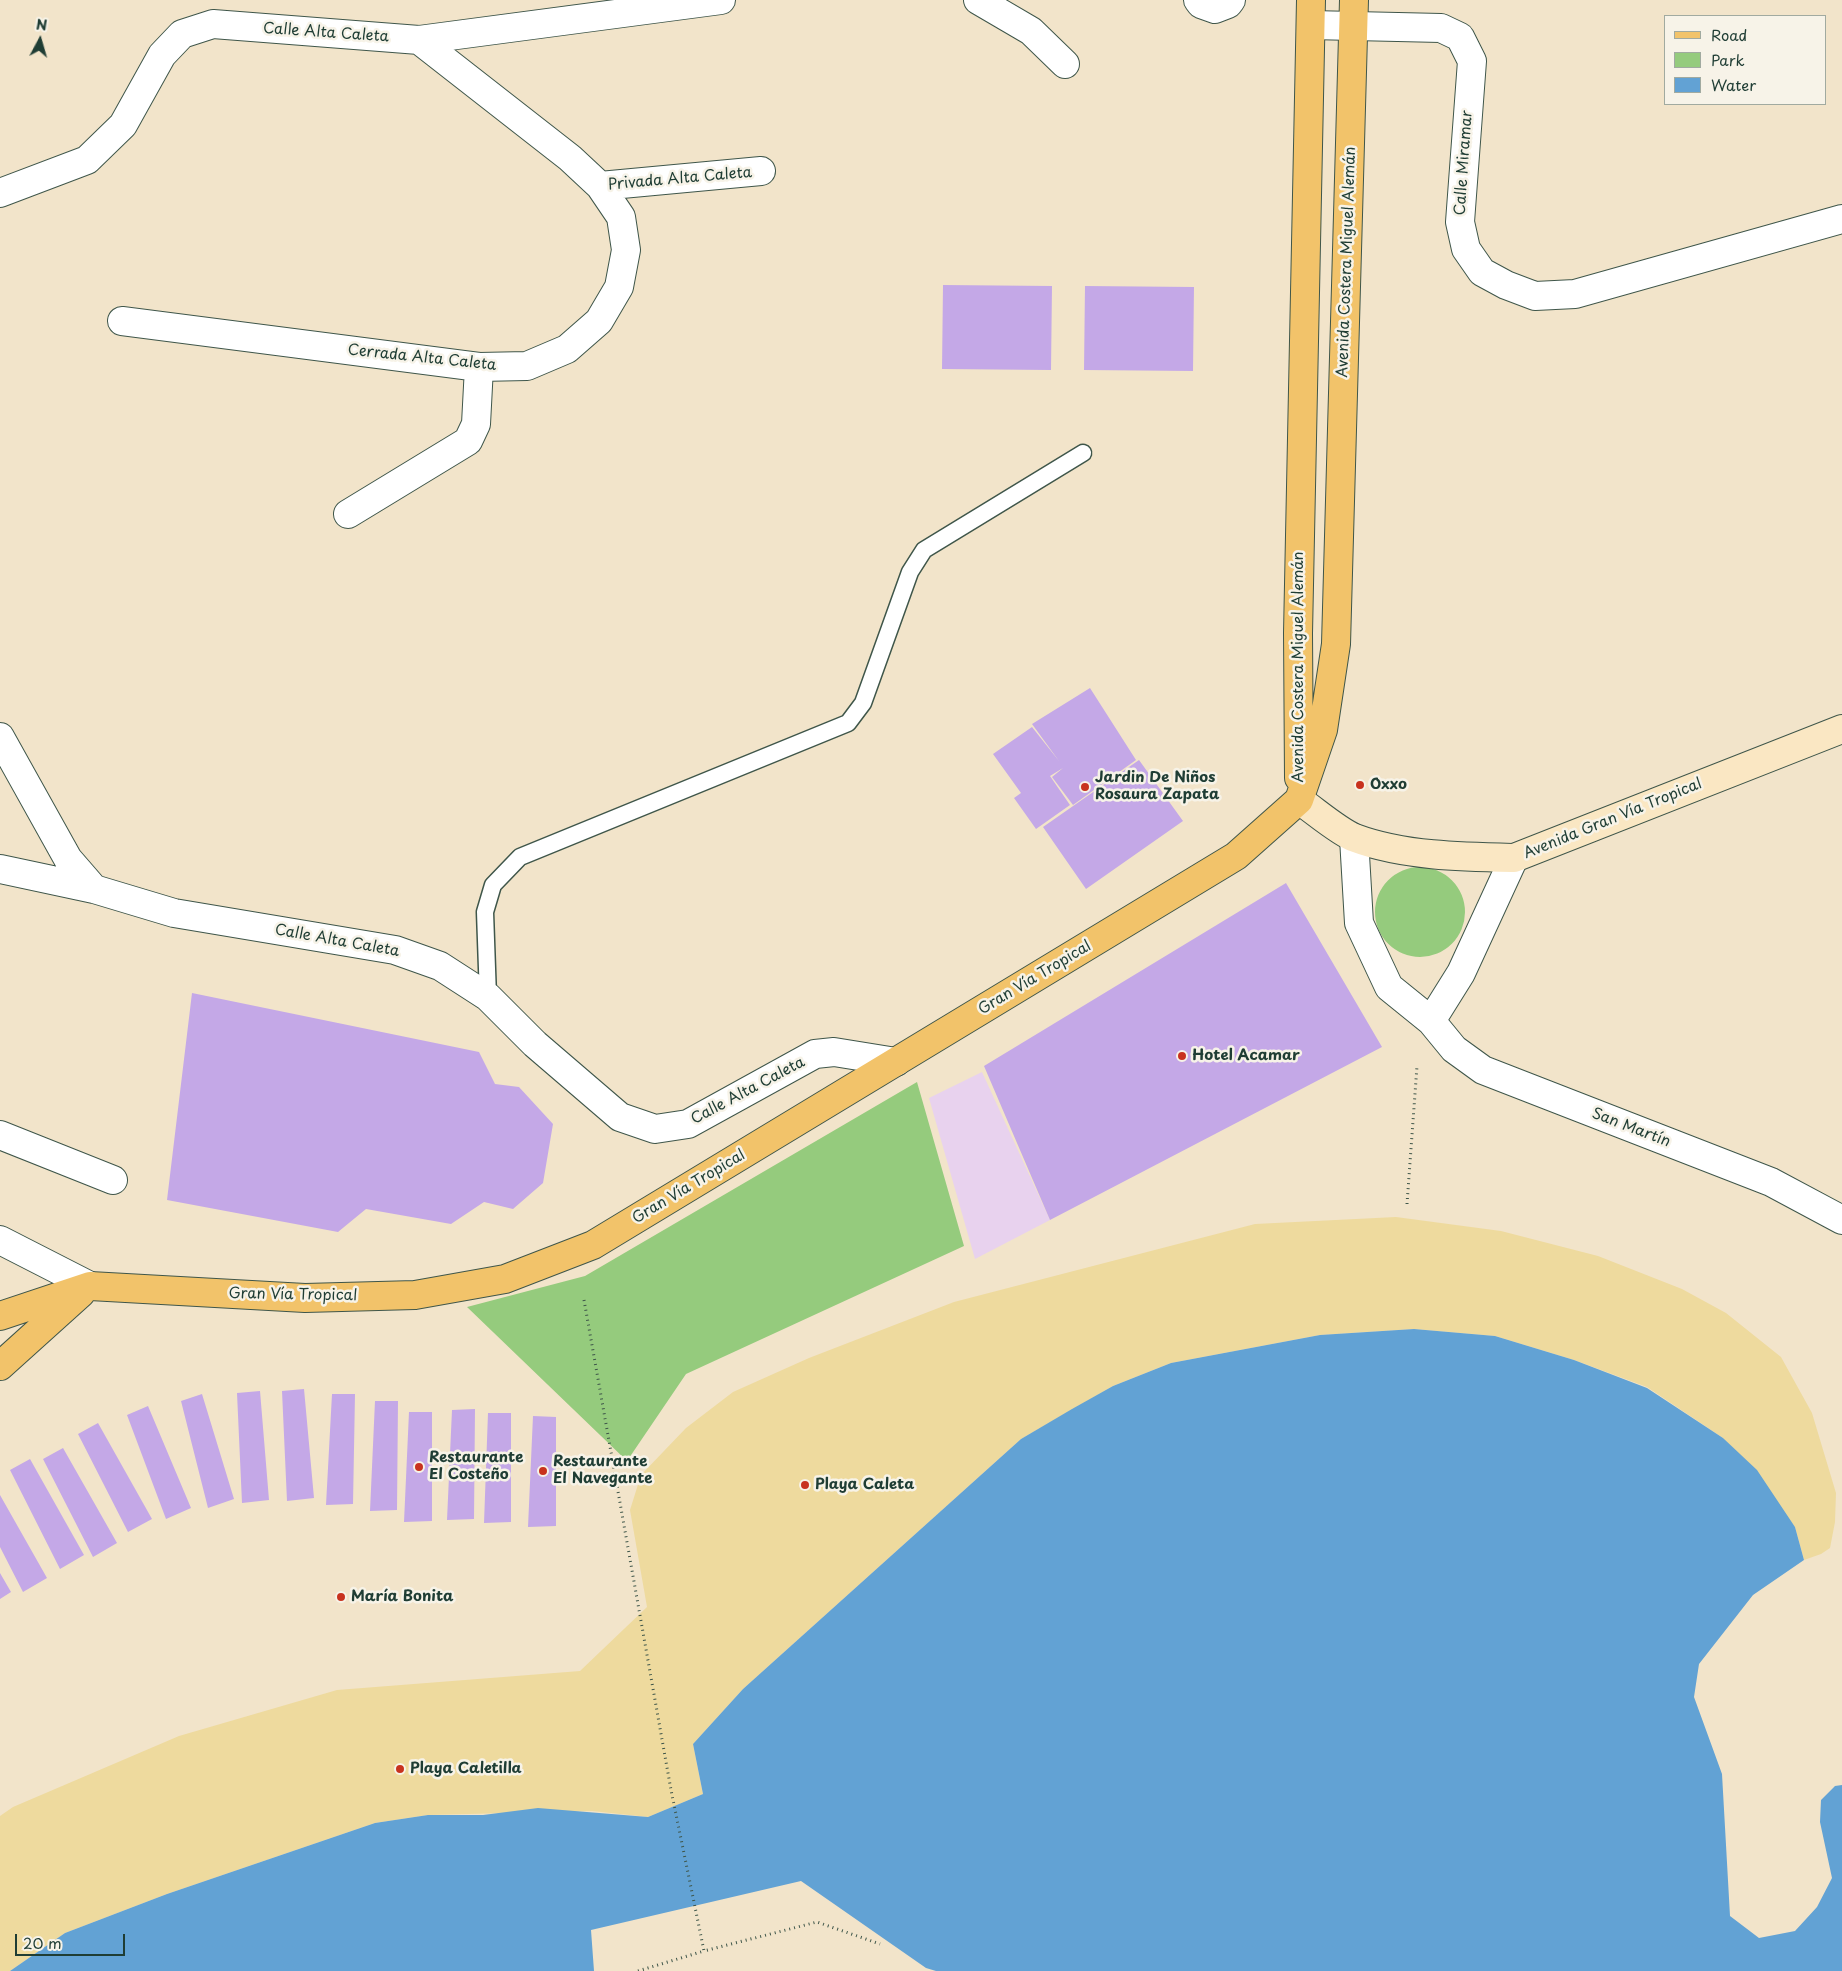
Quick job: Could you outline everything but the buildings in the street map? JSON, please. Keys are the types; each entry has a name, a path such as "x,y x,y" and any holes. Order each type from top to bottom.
{"main road":[{"name":"Avenida Costera Miguel Alemán","path":"1299,800 1322,730 1336,644 1354,12"},
{"name":"Avenida Costera Miguel Alemán","path":"1299,800 1298,633 1311,13"},
{"name":"Gran Vía Tropical","path":"90,1286 305,1298 415,1295 505,1279 593,1246 1236,856 1299,800"},
{"path":"0,1316 90,1286"},
{"path":"0,1366 90,1286"}],"street":[{"name":"Calle Alta Caleta","path":"0,193 87,160 123,125 162,55 182,34 212,24 419,40 721,0"},
{"path":"978,0 1031,31 1065,64"},
{"path":"1198,0 1201,4 1215,9 1228,4 1232,0"},
{"name":"Calle Miramar","path":"1311,13 1354,12 1441,28 1460,37 1472,61 1460,222 1466,249 1482,272 1506,285 1534,296 1575,294 1842,219"},
{"name":"Cerrada Alta Caleta","path":"122,320 479,367 527,366 567,349 599,321 619,287 626,250 621,217 600,186 570,158 419,40"},
{"name":"Privada Alta Caleta","path":"600,186 761,171"},
{"path":"348,514 468,442 476,424 479,367"},
{"name":"Avenida Gran Vía Tropical","path":"1299,800 1354,838 1403,850 1462,856 1514,858 1842,729"},
{"path":"0,736 68,859 94,889"},
{"name":"San Martín","path":"1354,838 1359,924 1389,987 1431,1021 1454,1049 1483,1070 1771,1182 1842,1220"},
{"path":"1431,1021 1461,973 1514,858"},
{"name":"Calle Alta Caleta","path":"0,869 94,889 174,914 395,950 440,966 488,997 535,1044 620,1117 655,1129 688,1124 815,1054 834,1052 896,1062"},
{"path":"0,1135 113,1180"},
{"name":"Gran Vía Tropical","path":"0,1240 90,1286"}],"lane":[{"path":"488,997 485,912 493,885 520,857 848,723 863,704 910,572 924,550 1083,453"}],"path":[{"path":"1407,1204 1417,1066"},
{"path":"584,1300 671,1790 704,1951"},
{"path":"638,1971 704,1951 817,1922 880,1944"}],"shaded area":[{"path":"982,1072 1050,1220 975,1259 929,1098"}],"green space":[{"path":"1411,867 1429,867 1445,874 1458,887 1465,903 1465,921 1458,937 1445,950 1429,957 1411,957 1395,950 1382,937 1375,921 1375,903 1382,887 1395,874"},
{"path":"917,1082 964,1246 686,1374 627,1461 467,1307 585,1276"}],"sand":[{"name":"Playa Caleta","path":"1396,1217 1501,1231 1598,1256 1682,1289 1726,1313 1781,1357 1812,1413 1836,1493 1835,1522 1830,1548 1821,1554 1804,1560 1795,1527 1723,1438 1647,1387 1574,1360 1495,1336 1414,1329 1320,1335 1171,1363 1113,1386 1021,1439 743,1689 693,1744 703,1794 648,1817 592,1811 428,1815 375,1823 167,1894 65,1933 10,1971 0,1971 0,1816 13,1807 179,1736 337,1690 580,1671 647,1607 630,1510 641,1475 686,1428 733,1392 809,1358 954,1302 1255,1224"}],"water":[{"path":"1414,1329 1495,1336 1574,1360 1647,1388 1723,1438 1757,1470 1795,1527 1804,1560 1753,1595 1699,1664 1694,1697 1722,1774 1730,1916 1759,1938 1795,1931 1817,1907 1832,1878 1820,1822 1821,1800 1835,1786 1842,1785 1842,1971 936,1971 926,1968 801,1881 591,1930 594,1971 10,1971 65,1933 167,1894 375,1823 428,1815 483,1815 538,1808 648,1817 703,1794 693,1744 743,1689 1021,1439 1113,1386 1171,1363 1320,1335"}],"place":[{"name":"Oxxo","path":"1360,785"},
{"name":"Jardin De Niños Rosaura Zapata","path":"1085,787"},
{"name":"Hotel Acamar","path":"1182,1056"},
{"name":"Restaurante El Costeño","path":"419,1467"},
{"name":"Restaurante El Navegante","path":"543,1471"},
{"name":"Playa Caleta","path":"805,1485"},
{"name":"María Bonita","path":"341,1597"},
{"name":"Playa Caletilla","path":"400,1769"}]}
